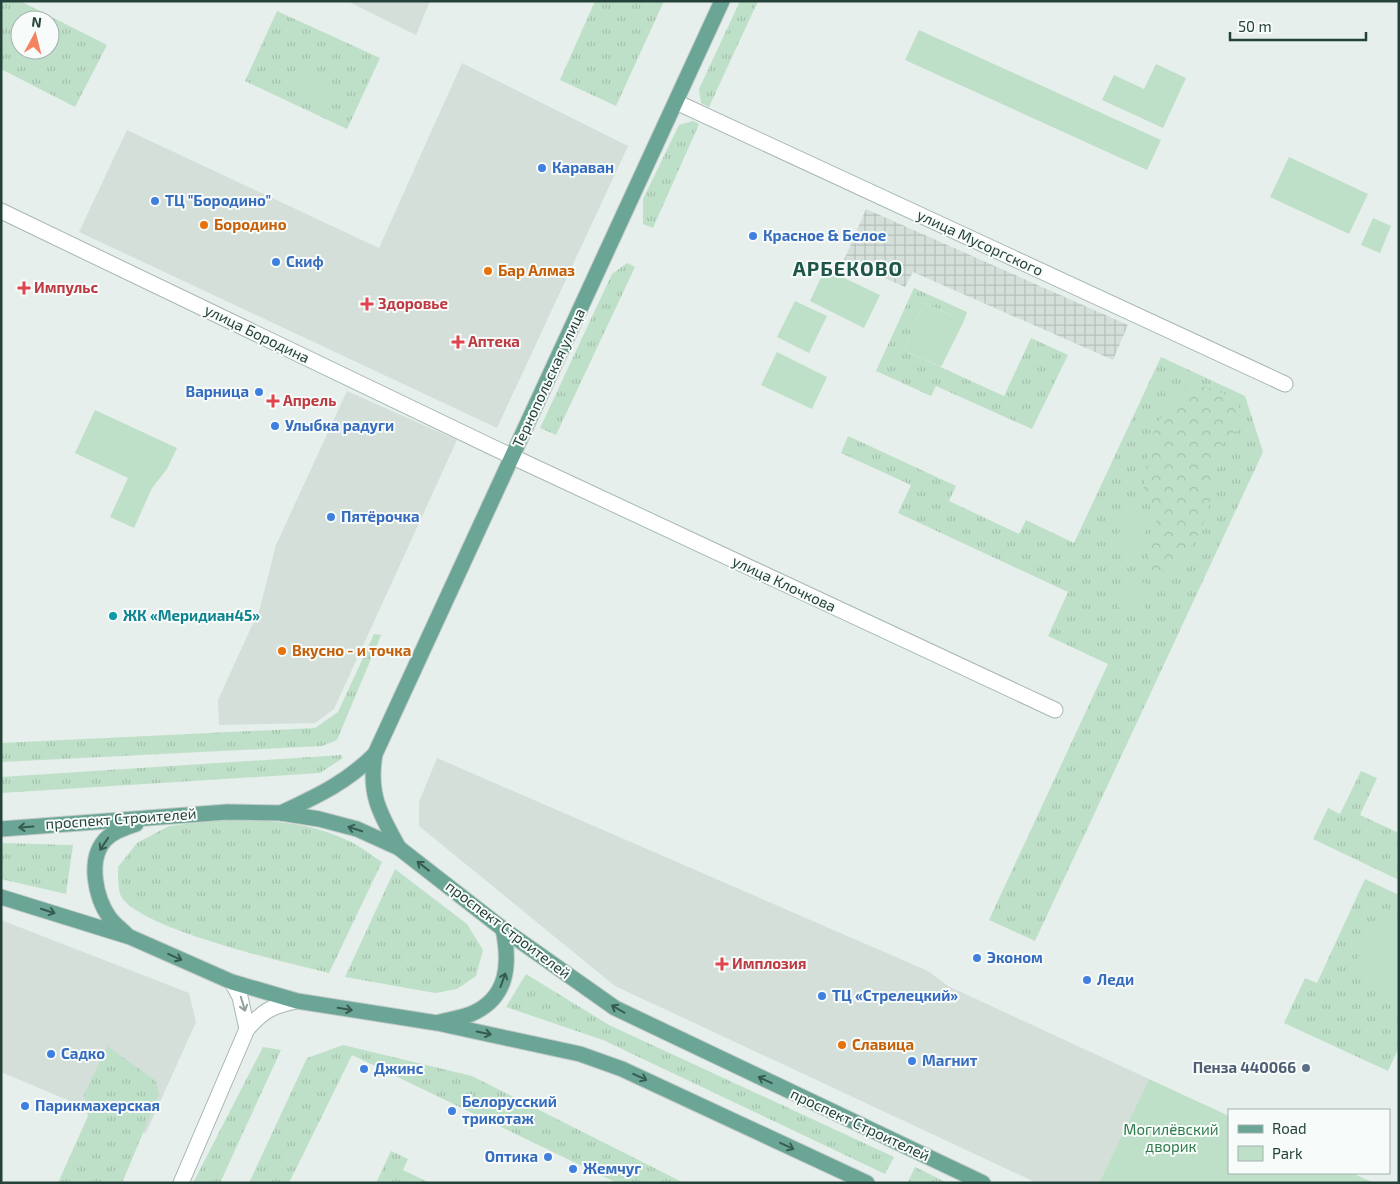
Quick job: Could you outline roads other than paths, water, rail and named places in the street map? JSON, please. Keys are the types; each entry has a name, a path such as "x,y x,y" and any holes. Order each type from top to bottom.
{"main road":[{"name":"Тернопольская улица","path":"400,848 380,814 373,793 372,772 375,754 722,1"},
{"name":"Тернопольская улица","path":"281,813 332,789 356,773 375,754"},
{"name":"проспект Строителей","path":"1,829 227,812 281,813 319,819 358,829 400,848 503,928 616,1008 983,1183"},
{"path":"130,937 110,918 98,898 95,874 98,854 105,840 121,828 162,816"},
{"path":"1,897 130,937 232,982 297,1001 436,1023 580,1054 622,1069 867,1183"},
{"path":"436,1023 471,1014 488,1003 500,989 506,972 508,953 503,928"}],"street":[{"name":"улица Мусоргского","path":"676,102 1285,384"},
{"name":"улица Бородина","path":"1,211 513,457"},
{"name":"улица Клочкова","path":"513,457 1055,710"},
{"path":"232,982 240,997 247,1029"},
{"path":"181,1183 247,1029 272,1006 297,1001"}],"place":[{"name":"Караван","path":"542,168"},
{"name":"ТЦ \"Бородино\"","path":"155,201"},
{"name":"Бородино","path":"204,225"},
{"name":"Красное & Белое","path":"753,236"},
{"name":"Скиф","path":"276,262"},
{"name":"Бар Алмаз","path":"488,271"},
{"name":"Импульс","path":"24,288"},
{"name":"Здоровье","path":"367,304"},
{"name":"Аптека","path":"458,342"},
{"name":"Варница","path":"259,392"},
{"name":"Апрель","path":"273,401"},
{"name":"Улыбка радуги","path":"275,426"},
{"name":"Пятёрочка","path":"331,517"},
{"name":"ЖК «Меридиан45»","path":"113,616"},
{"name":"Вкусно - и точка","path":"282,651"},
{"name":"Эконом","path":"977,958"},
{"name":"Имплозия","path":"722,964"},
{"name":"Леди","path":"1087,980"},
{"name":"ТЦ «Стрелецкий»","path":"822,996"},
{"name":"Славица","path":"842,1045"},
{"name":"Садко","path":"51,1054"},
{"name":"Магнит","path":"912,1061"},
{"name":"Пенза 440066","path":"1306,1068"},
{"name":"Джинс","path":"364,1069"},
{"name":"Парикмахерская","path":"25,1106"},
{"name":"Белорусский трикотаж","path":"452,1111"},
{"name":"Оптика","path":"548,1157"},
{"name":"Жемчуг","path":"573,1169"}],"district":[{"name":"АРБЕКОВО","path":"848,269"}],"park label":[{"name":"Могилёвский дворик","path":"1171,1138"}]}
